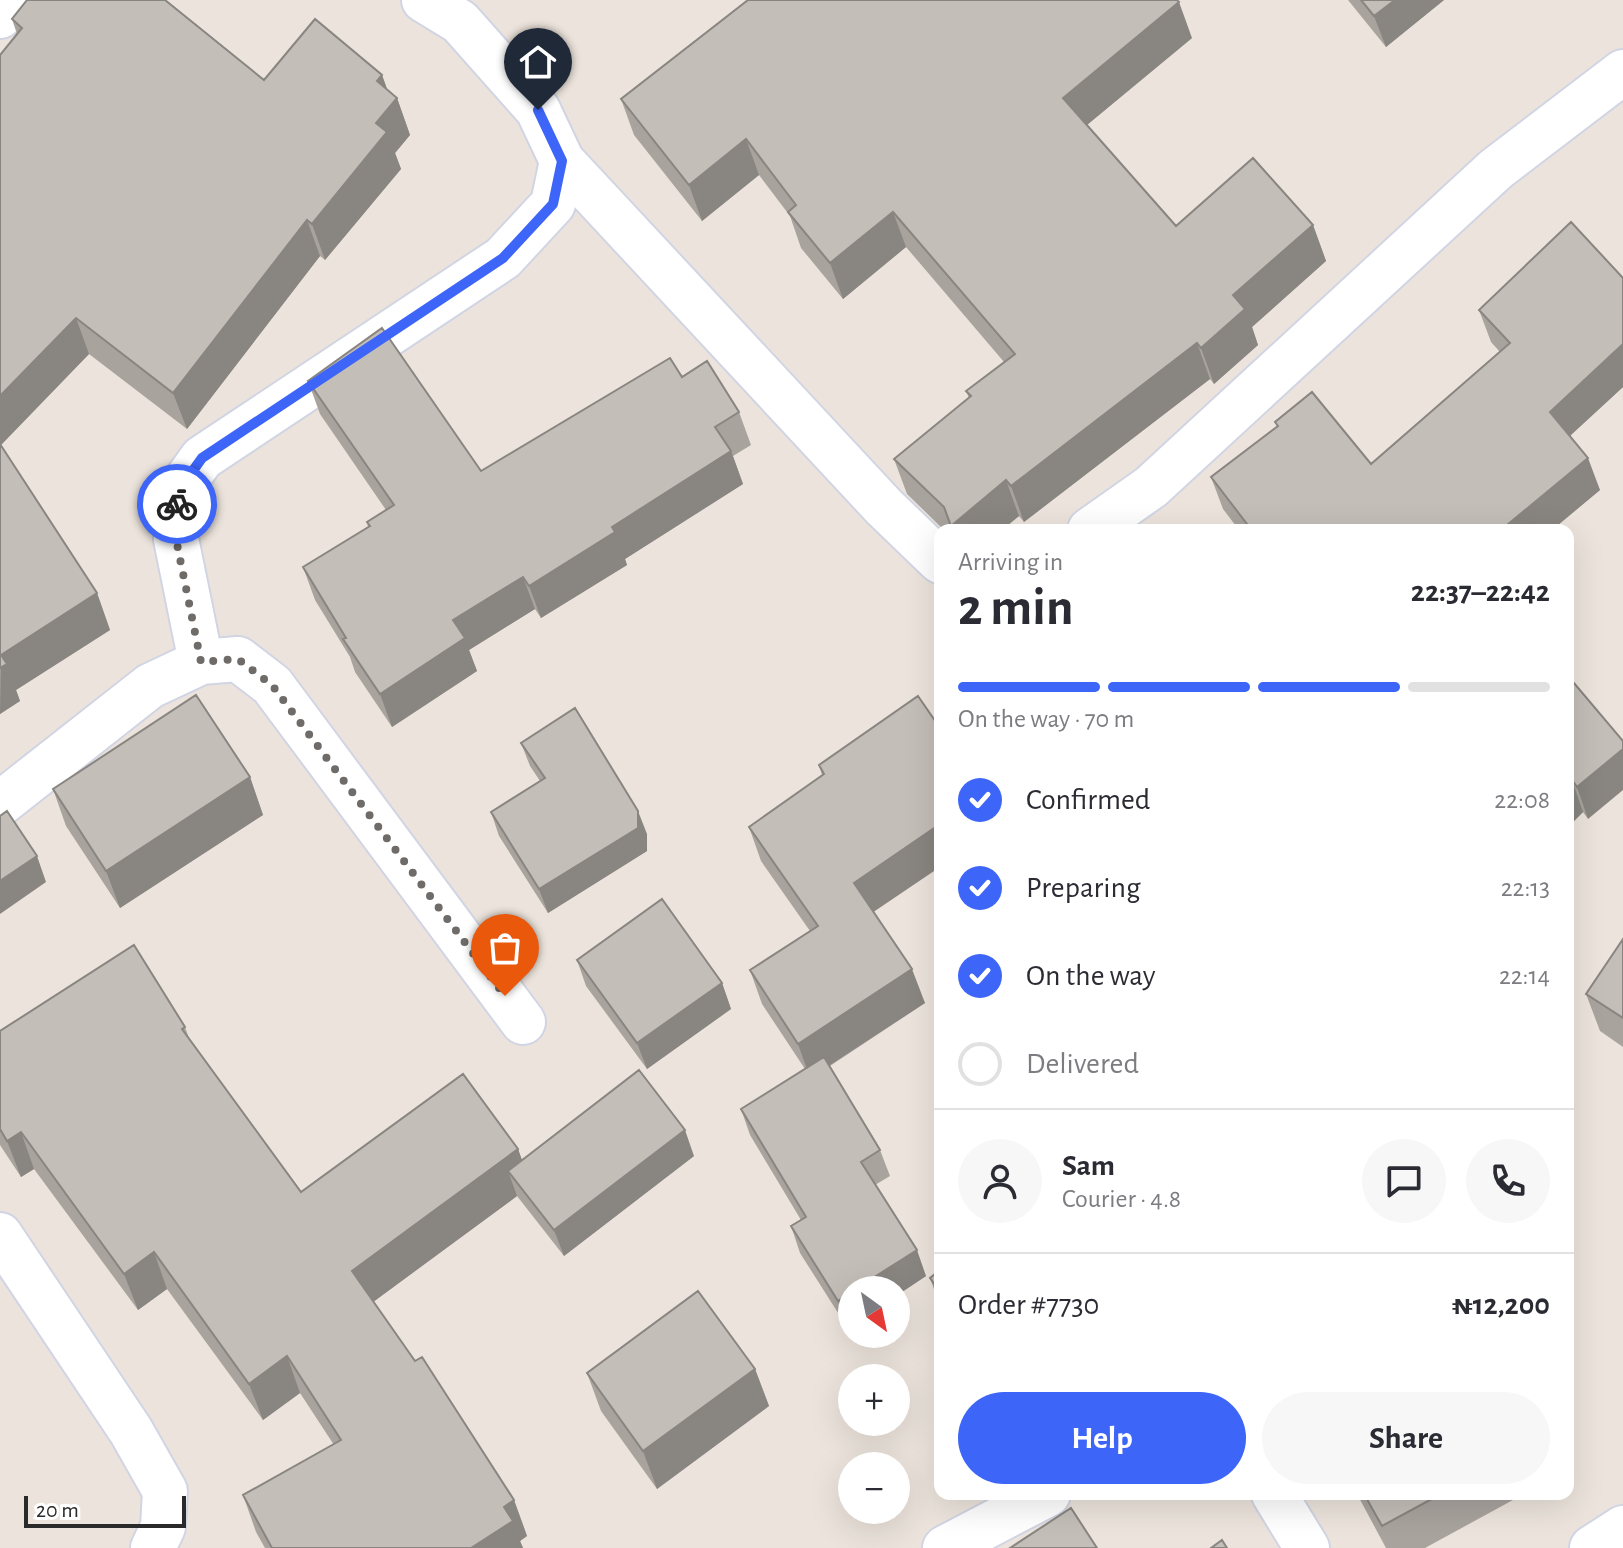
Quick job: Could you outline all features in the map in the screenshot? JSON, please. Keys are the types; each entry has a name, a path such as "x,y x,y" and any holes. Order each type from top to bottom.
{"street":[{"path":"0,16 12,0"},
{"path":"424,0 460,22 538,110 562,161 884,507 934,555"},
{"path":"1099,524 1151,487 1496,169 1623,72"},
{"path":"201,662 176,539 177,493 202,458 503,258 553,204 562,161"},
{"path":"0,804 150,686 201,662 238,659 272,685 523,1022"},
{"path":"0,1235 131,1431 165,1491 163,1527 153,1548"},
{"path":"945,1548 1037,1500"},
{"path":"1278,1500 1307,1548"},
{"path":"1592,1548 1623,1528"}],"building":[{"path":"27,0 165,0 264,80 315,19 382,75 377,81 397,98 376,123 387,132 312,224 307,220 173,393 76,318 0,396 0,55 22,28 12,19"},
{"path":"748,0 1177,0 1179,2 1063,98 1176,226 1253,158 1313,225 1233,295 1245,309 1201,348 1197,343 1011,486 1006,480 950,524 944,507 894,459 971,396 966,391 1015,354 893,212 830,263 788,212 796,205 746,139 689,185 621,99"},
{"path":"1361,0 1395,0 1374,16"},
{"path":"1571,222 1623,278 1623,344 1550,412 1588,458 1508,524 1247,524 1211,477 1278,426 1275,422 1312,392 1371,464 1510,343 1479,310"},
{"path":"382,328 481,471 670,358 682,377 707,361 739,412 715,427 731,451 612,527 615,532 529,586 523,577 453,620 465,638 380,694 343,639 346,638 303,567 370,526 367,522 394,505 308,381"},
{"path":"0,444 97,593 1,655 7,664 0,668"},
{"path":"1574,683 1623,741 1623,749 1577,787 1574,783"},
{"path":"196,695 250,777 106,871 53,789"},
{"path":"918,696 934,719 934,828 854,883 912,969 798,1044 750,970 818,926 749,827 824,774 819,765"},
{"path":"575,708 638,811 638,828 539,889 491,812 545,778 521,743"},
{"path":"7,811 37,856 0,881 0,816"},
{"path":"662,899 722,983 637,1043 577,960"},
{"path":"1623,939 1623,1018 1586,994"},
{"path":"134,945 185,1027 182,1029 301,1192 463,1074 518,1149 352,1271 415,1361 422,1357 514,1500 504,1507 513,1521 471,1548 272,1548 243,1495 341,1440 287,1356 249,1384 154,1252 124,1274 21,1132 7,1141 0,1129 0,1031"},
{"path":"824,1057 880,1150 861,1162 917,1250 876,1276 838,1276 838,1301 791,1226 806,1217 741,1109"},
{"path":"639,1070 685,1130 554,1230 508,1171"},
{"path":"698,1291 755,1369 643,1451 587,1373"},
{"path":"1367,1500 1430,1500 1382,1526"},
{"path":"1071,1508 1097,1548 1010,1548"},
{"path":"1222,1540 1227,1548 1211,1548"}],"way so far":[{"path":"177,504 176,539 201,662 238,659 272,685 505,996"}],"route":[{"path":"177,504 177,493 202,458 230,436 503,258 553,204 562,161 538,110"}]}
